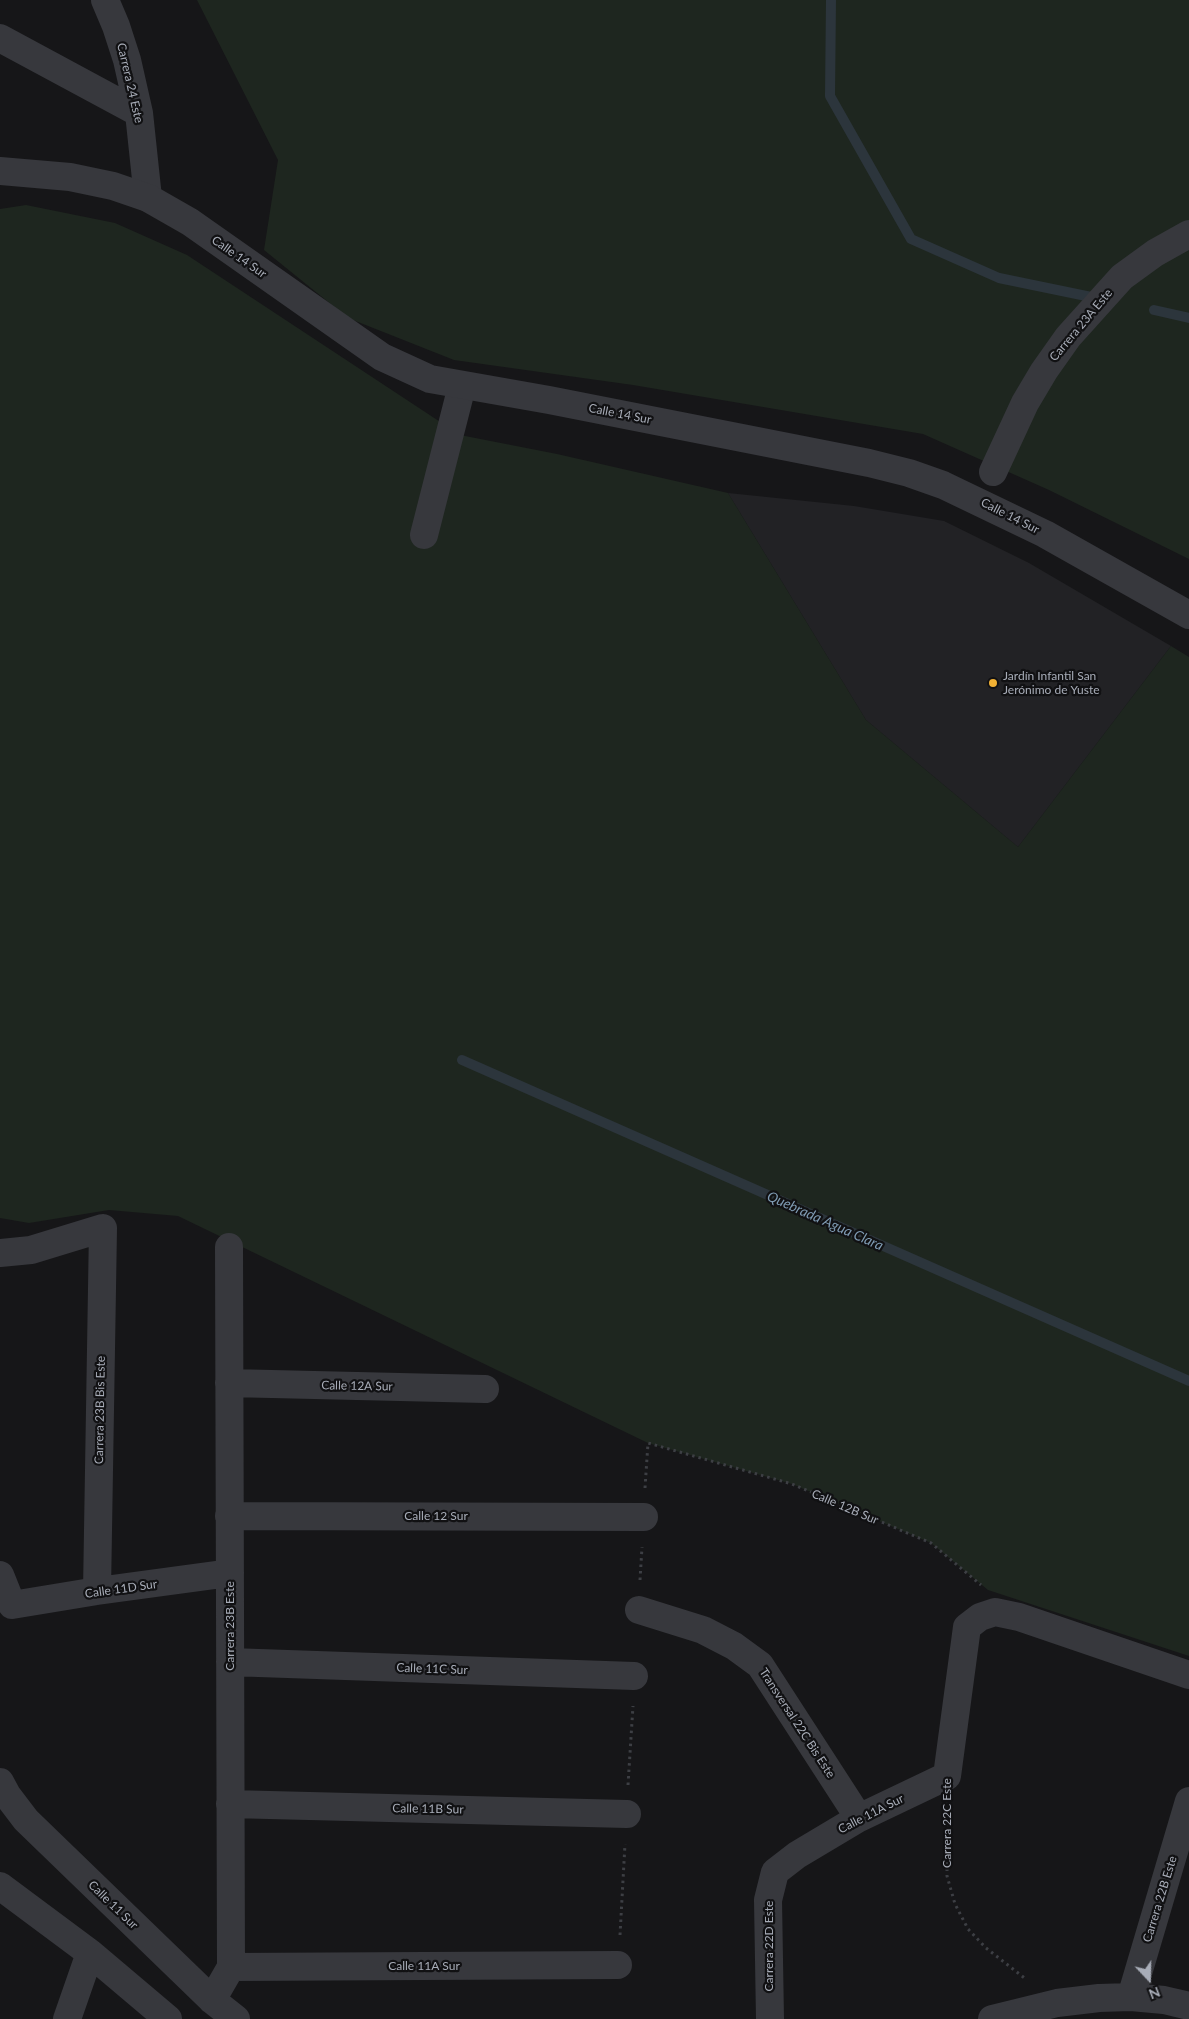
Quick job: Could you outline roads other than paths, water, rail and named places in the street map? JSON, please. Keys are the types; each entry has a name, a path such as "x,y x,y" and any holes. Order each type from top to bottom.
{"street":[{"name":"Carrera 24 Este","path":"105,0 127,60 139,113 148,198"},
{"path":"0,38 139,113"},
{"name":"Calle 14 Sur","path":"0,172 70,177 114,186 148,198 190,222 382,357 430,379 569,404 909,473 943,484 1045,534 1189,615"},
{"name":"Carrera 23A Este","path":"992,472 1025,402 1068,337 1122,277 1155,253 1189,234"},
{"path":"424,536 462,386"},
{"name":"Carrera 23B Bis Este","path":"0,1253 31,1250 103,1228 97,1592"},
{"name":"Carrera 23B Este","path":"212,2000 230,1967 229,1247"},
{"name":"Calle 12A Sur","path":"229,1383 485,1389"},
{"name":"Calle 12 Sur","path":"229,1516 644,1516"},
{"name":"Calle 11D Sur","path":"6,1613 97,1592 230,1574"},
{"path":"0,1575 6,1613"},
{"name":"Transversal 22C Bis Este","path":"638,1610 703,1630 734,1646 760,1665 859,1818"},
{"name":"Carrera 22C Este","path":"947,1776 967,1627 980,1618 995,1612 1019,1616 1189,1675"},
{"name":"Calle 11C Sur","path":"230,1662 634,1676"},
{"name":"Calle 11A Sur","path":"797,1855 859,1818 947,1776"},
{"name":"Calle 11 Sur","path":"0,1782 7,1795 26,1820 212,2000 236,2019"},
{"name":"Carrera 22B Este","path":"1139,2005 1189,1801"},
{"name":"Calle 11B Sur","path":"230,1804 627,1814"},
{"name":"Carrera 22D Este","path":"770,2019 768,1900 775,1872 797,1855"},
{"path":"0,1886 90,1954 168,2019"},
{"path":"67,2019 90,1954"},
{"name":"Calle 11A Sur","path":"230,1967 618,1965"},
{"path":"992,2019 1057,2003 1139,2005 1164,2000 1189,2006"}],"waterway":[{"path":"831,0 830,96 911,239 999,278 1096,298"},
{"path":"1154,310 1189,318"},
{"name":"Quebrada Agua Clara","path":"462,1060 1189,1381"}],"place":[{"name":"Jardín Infantil San Jerónimo de Yuste","path":"993,683"}]}
